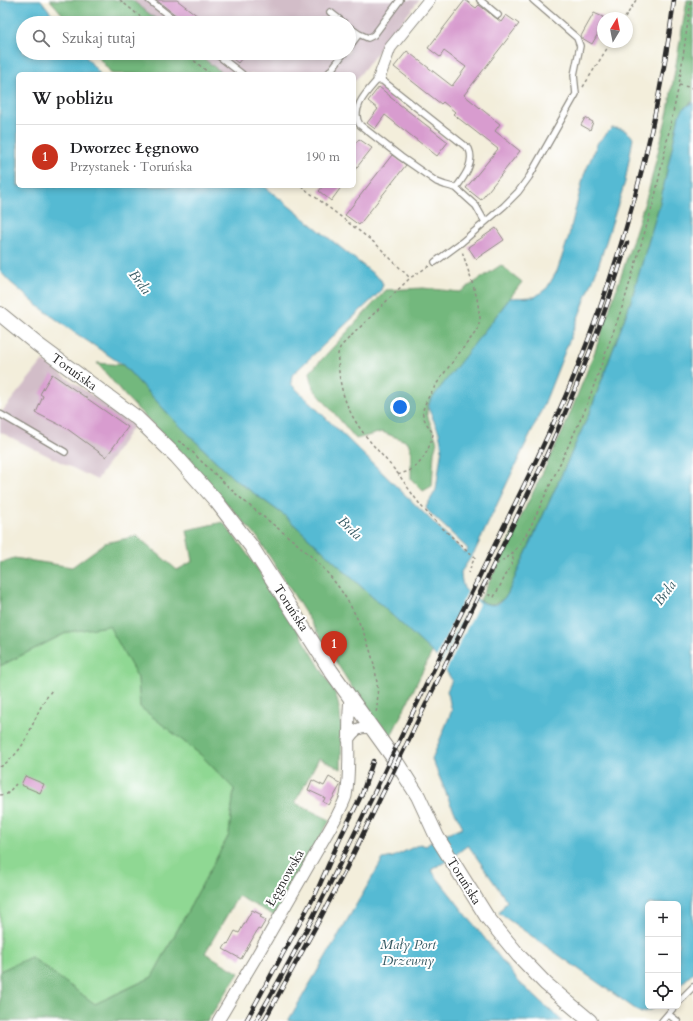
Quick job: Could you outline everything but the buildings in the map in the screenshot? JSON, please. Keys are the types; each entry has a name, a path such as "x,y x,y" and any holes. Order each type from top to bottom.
{"street":[{"path":"379,78 390,48 429,0"},
{"name":"Toruńska","path":"0,314 38,345 137,418 193,474 217,502 251,546 350,699 397,763 418,796 437,837 486,917 519,956 546,984 590,1021"},
{"name":"Łęgnowska","path":"218,1021 256,959 342,806 346,795 347,785 350,699"},
{"path":"348,740 356,729 364,727 372,728"}],"lane":[{"path":"149,0 169,16"},
{"path":"356,32 368,38 374,35 400,0"},
{"path":"480,0 498,15"},
{"path":"435,262 460,244 518,192 529,178 576,94 574,75 580,46 578,38 533,0"},
{"path":"330,12 335,16"},
{"path":"356,38 359,34"},
{"path":"224,60 239,72"},
{"path":"330,72 339,60"},
{"path":"456,188 469,165 471,158 469,149 379,78 361,102 357,115 357,120 360,125 401,157 438,182 456,188 476,206 486,222"},
{"path":"0,414 65,452"},
{"path":"681,999 693,987"},
{"path":"662,1021 672,1009"},
{"path":"668,1014 677,1021"}],"path":[{"path":"120,0 139,16"},
{"path":"629,12 636,0"},
{"path":"481,597 498,563 513,552 522,542 528,530 585,410 624,302 654,201 679,85 691,0"},
{"path":"576,94 585,83 607,48"},
{"path":"193,60 208,72"},
{"path":"679,85 693,88"},
{"path":"304,188 376,244 410,278"},
{"path":"398,475 411,470 420,461 430,446 433,434 422,414 423,405 478,329 480,318 477,298 460,244"},
{"path":"435,262 410,278 341,346 338,354 340,385 350,412 364,435 398,475 422,507 461,546 475,557 468,573"},
{"path":"174,440 180,442 192,452 251,507 308,553 322,567 341,591 364,633 372,657 378,702 372,728"},
{"path":"483,592 494,597 514,560 513,552"},
{"path":"0,767 21,748 43,703 52,690"},
{"path":"0,795 8,794 16,784"}],"shaded area":[{"path":"76,0 419,0 356,79 356,72 130,72 121,60 356,60 356,16 88,16"},
{"path":"43,361 134,425 97,480 0,432 0,414"}],"green space":[{"path":"50,0 132,0 152,16 64,16"},
{"path":"687,0 693,0 693,102 691,102 679,116 660,203 630,304 590,412 507,595 501,601 494,604 484,602 480,600 563,431 595,351 621,276 649,189 668,111"},
{"path":"101,60 206,60 221,72 110,72"},
{"path":"501,265 522,282 427,406 427,414 437,442 434,452 432,486 423,491 411,479 411,451 408,442 382,432 356,439 313,388 310,372 386,290 423,288 460,292"},
{"path":"97,363 123,365 175,421 233,478 284,515 432,652 390,738 365,708 258,538 178,450 127,398"},
{"path":"223,522 254,563 309,649 335,693 341,721 341,769 319,758 295,803 330,820 275,916 238,896 205,953 239,973 207,1021 0,1021 0,971 31,957 95,1004 152,977 229,835 234,789 201,755 140,707 138,678 109,626 68,632 0,666 0,563 14,558 72,567 105,543 137,536 177,570 193,561 187,530"},
{"path":"109,625 138,678 140,707 201,755 234,789 229,835 152,977 95,1004 31,957 0,971 0,666 68,632"}],"water":[{"path":"0,0 41,0 54,16 16,16 16,60 89,60 98,72 16,72 16,188 266,188 381,280 383,285 380,292 292,375 291,382 292,385 465,553 468,550 467,548 427,510 426,507 436,490 442,447 439,432 428,408 430,401 510,298 535,297 547,288 557,271 568,239 584,175 598,142 612,128 619,128 629,133 633,138 625,182 598,267 543,407 475,551 461,572 464,588 474,598 484,603 493,605 497,604 507,595 590,412 630,304 660,203 679,116 684,108 693,102 693,973 681,984 681,901 645,901 645,1009 653,1009 641,1013 499,913 507,901 468,845 450,859 431,870 519,982 562,1021 288,1021 383,859 393,857 420,844 426,846 437,837 463,827 451,805 432,759 452,710 447,691 452,680 436,656 284,515 233,478 175,421 123,365 68,328 37,305 9,281 0,271"}],"pier":[{"path":"468,591 474,595 473,598 479,603 445,673 440,666 470,604 455,633 450,628"},
{"path":"450,628 455,633 440,664 436,658"}],"railway":[{"path":"256,1021 302,938 345,854 535,463 576,371 609,281 637,188 659,95 674,0"},
{"path":"264,1021 345,871 542,465 588,356 609,300 627,243"},
{"path":"246,1021 316,893 342,834 362,794 373,761"}],"place":[{"name":"Dworzec Łęgnowo","path":"334,664"}],"water label":[{"name":"Brda","path":"140,282"},
{"name":"Brda","path":"350,528"},
{"name":"Brda","path":"665,593"},
{"name":"Mały Port Drzewny","path":"408,952"}]}
